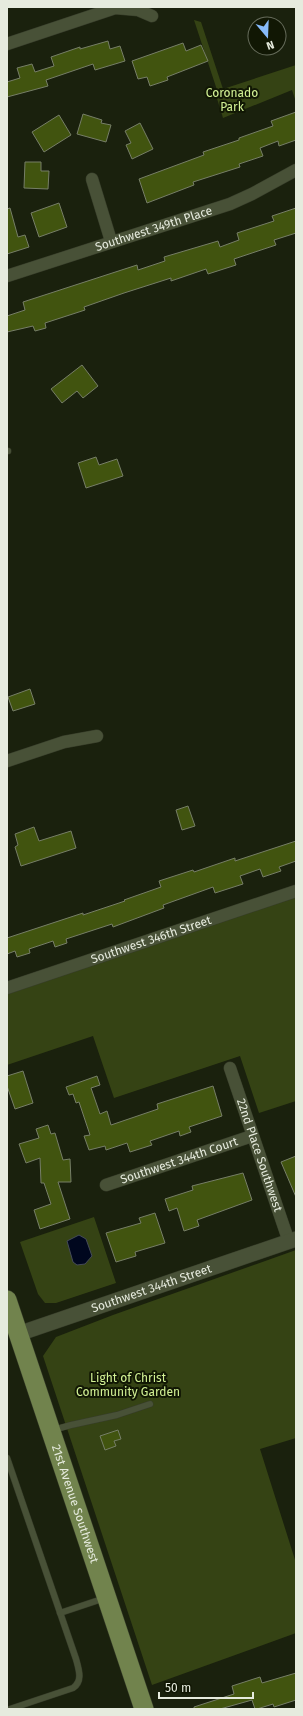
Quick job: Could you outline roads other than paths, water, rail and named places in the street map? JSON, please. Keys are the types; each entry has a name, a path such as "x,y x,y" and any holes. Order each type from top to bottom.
{"main road":[{"name":"21st Avenue Southwest","path":"7,1300 13,1336 51,1431 144,1709"}],"street":[{"path":"7,44 115,8 138,10 152,16"},
{"name":"Southwest 349th Place","path":"7,276 111,241 230,204 296,170"},
{"path":"92,178 111,241"},
{"path":"7,761 64,742 97,736"},
{"name":"Southwest 346th Street","path":"7,988 296,891"},
{"name":"22nd Place Southwest","path":"230,1068 252,1136 292,1241"},
{"name":"Southwest 344th Court","path":"106,1185 252,1136"},
{"name":"Southwest 344th Street","path":"13,1336 292,1241"}],"lane":[{"path":"51,1431 70,1424 117,1415 150,1404"},
{"path":"7,1458 80,1673 78,1682 70,1689 10,1709"},
{"path":"60,1613 106,1597"}],"water":[{"path":"79,1235 86,1239 92,1256 85,1264 77,1265 73,1262 67,1241"}],"park label":[{"name":"Coronado Park","path":"232,100"},
{"name":"Light of Christ Community Garden","path":"128,1385"}]}
